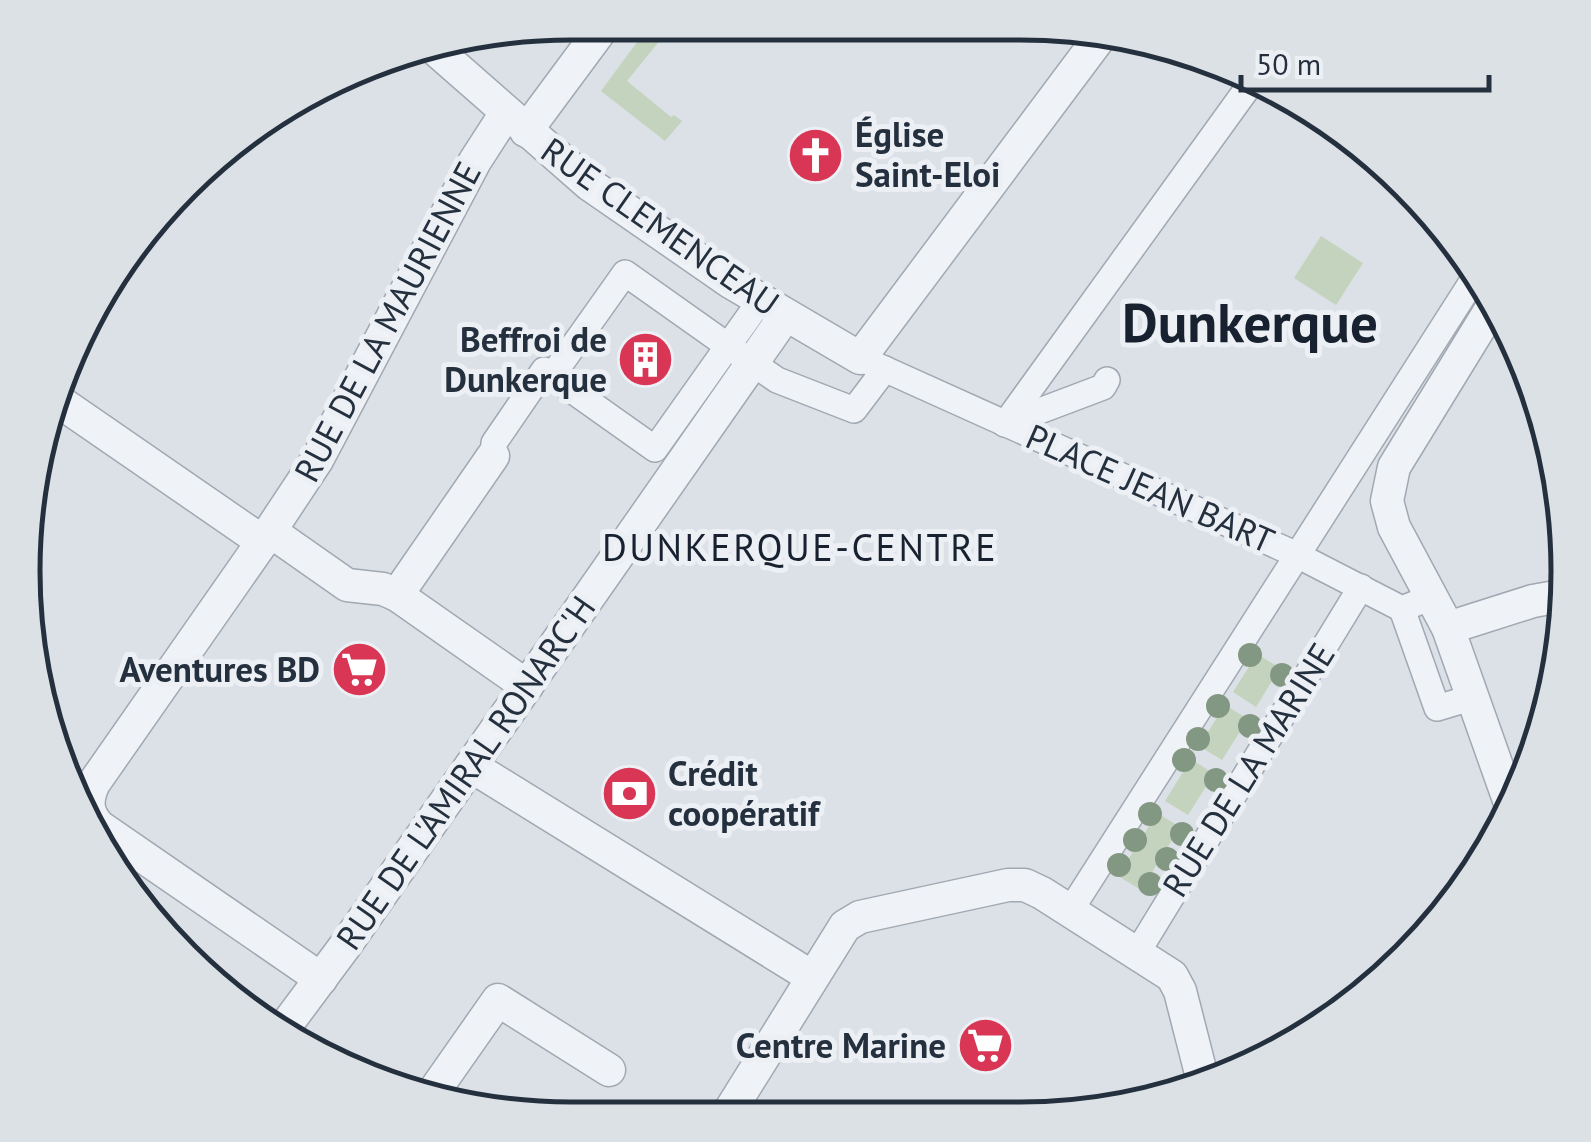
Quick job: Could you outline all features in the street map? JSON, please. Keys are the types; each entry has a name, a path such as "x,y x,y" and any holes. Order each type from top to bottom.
{"street":[{"name":"RUE DE LA MAURIENNE","path":"90,795 318,460 476,162 590,40"},
{"path":"552,376 625,274 777,380 854,410 873,364 1094,46"},
{"name":"RUE CLEMENCEAU","path":"442,56 589,184 772,308 873,364"},
{"name":"PLACE JEAN BART","path":"1006,424 1246,91"},
{"name":"PLACE JEAN BART","path":"1295,554 1468,286"},
{"name":"RUE DE L'AMIRAL RONARC'H","path":"289,1021 527,686 772,308"},
{"path":"1486,317 1394,466 1387,488 1390,520 1448,628 1505,787"},
{"path":"397,594 493,456 494,443 544,370 655,448 740,355"},
{"name":"PLACE JEAN BART","path":"873,364 1295,554 1361,588 1410,605 1437,708 1457,702"},
{"path":"1006,424 1102,387 1108,380"},
{"path":"66,406 266,537 347,585 397,594 527,686"},
{"path":"1070,911 1295,554"},
{"name":"RUE DE LA MARINE","path":"1137,953 1361,588"},
{"path":"1448,628 1550,598"},
{"path":"470,766 812,978"},
{"name":"RUE DE LA MAURIENNE","path":"110,834 320,979"},
{"path":"735,1102 845,926 860,917 1018,884 1034,888 1137,953 1178,984 1200,1071"},
{"path":"439,1085 498,1000 609,1070"}],"green space":[{"path":"638,40 660,40 627,81 671,117 682,121 665,141 601,91"},
{"path":"1321,236 1363,263 1336,305 1294,278"},
{"path":"1257,654 1280,668 1256,707 1233,692"},
{"path":"1225,705 1248,719 1222,760 1199,746"},
{"path":"1191,759 1214,774 1188,815 1165,801"},
{"path":"1157,813 1180,827 1141,890 1118,876"}],"place":[{"name":"Église Saint-Eloi","path":"816,155"},
{"name":"Beffroi de Dunkerque","path":"646,360"},
{"name":"Aventures BD","path":"359,670"},
{"name":"Crédit coopératif","path":"629,794"},
{"name":"Centre Marine","path":"985,1046"}],"district":[{"name":"Dunkerque","path":"1250,323"},
{"name":"DUNKERQUE-CENTRE","path":"800,548"}]}
